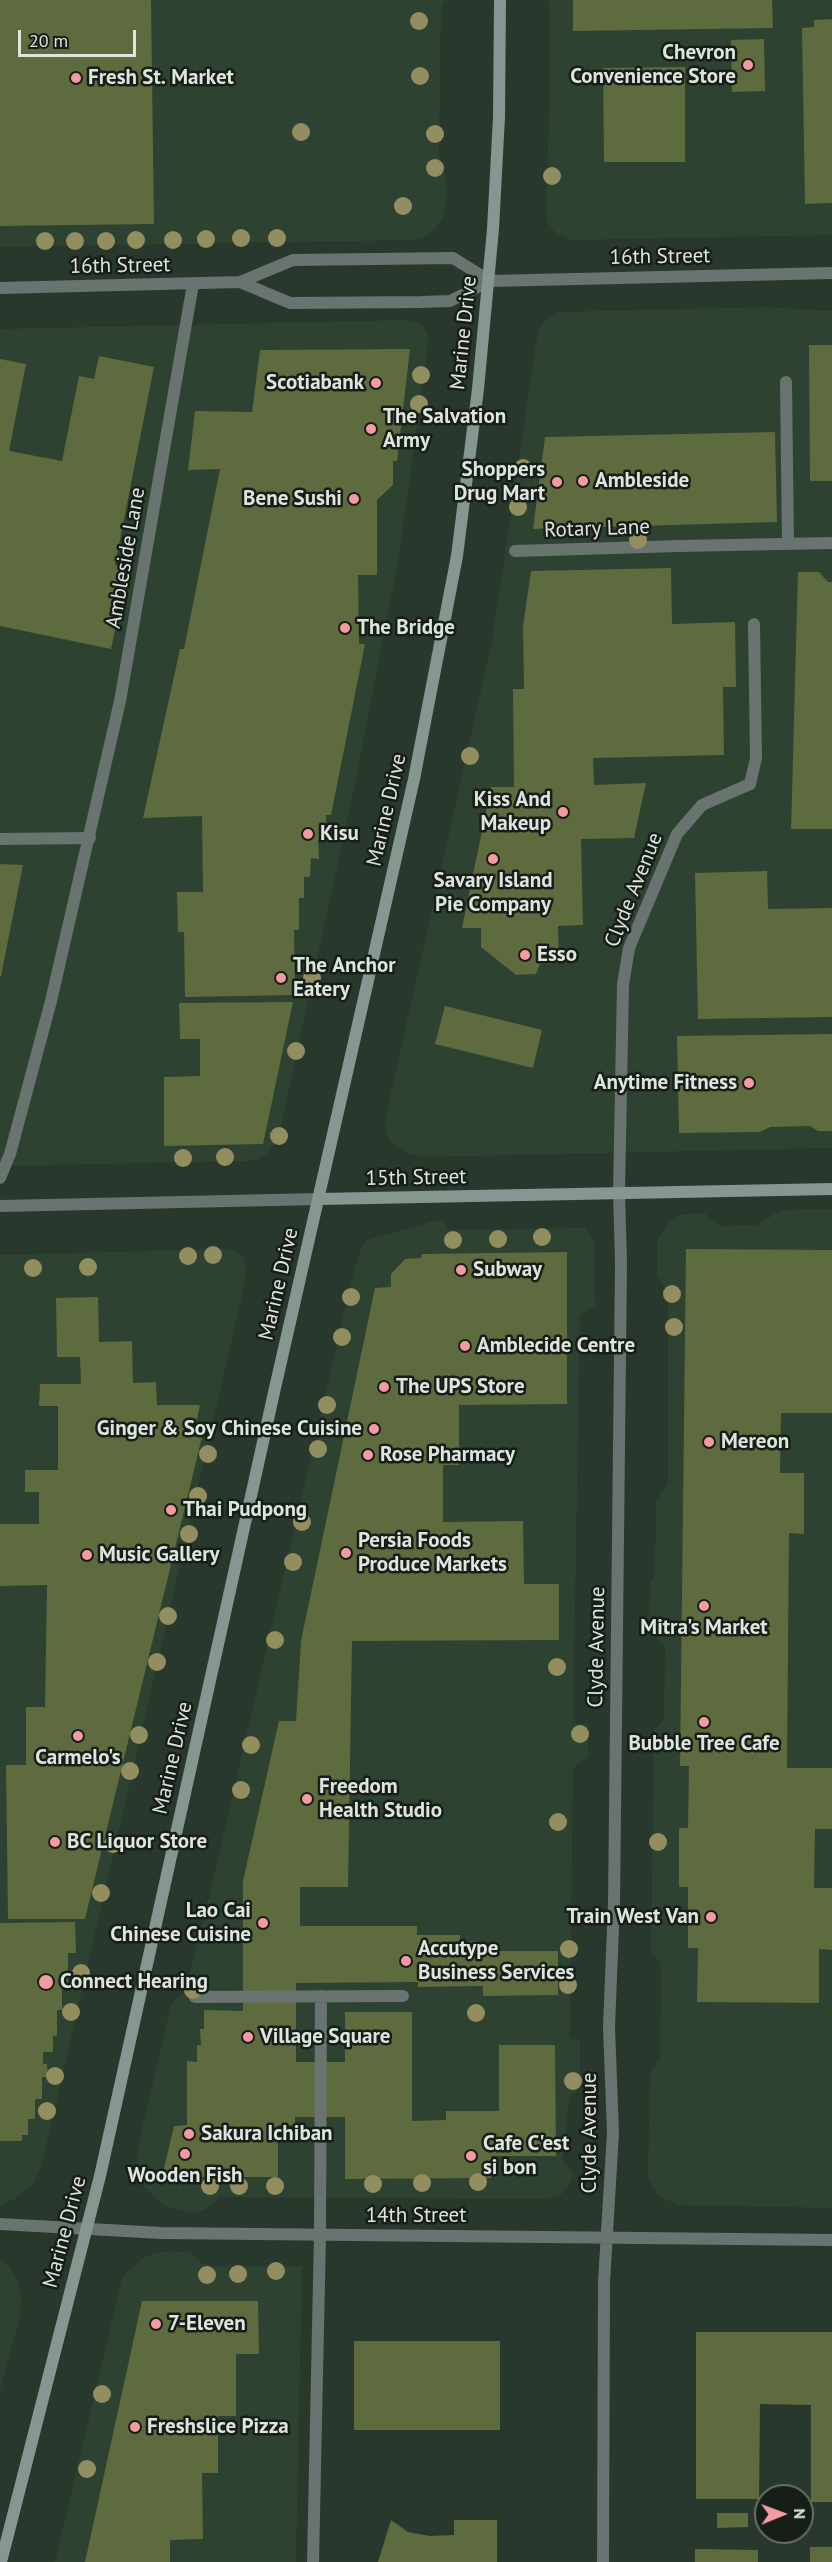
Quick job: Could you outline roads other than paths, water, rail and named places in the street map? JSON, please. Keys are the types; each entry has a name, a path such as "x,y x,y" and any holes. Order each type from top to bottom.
{"main road":[{"name":"Marine Drive","path":"1,2562 100,2176 275,1388 414,779 457,556 490,281 499,117 500,0"},
{"name":"15th Street","path":"319,1199 832,1189"}],"street":[{"name":"16th Street","path":"0,288 240,282 293,261 453,258 490,281"},
{"name":"16th Street","path":"240,282 291,303 450,301 490,281 832,273"},
{"name":"Ambleside Lane","path":"0,1178 10,1154 51,1001 122,690 193,284"},
{"path":"786,382 788,544"},
{"name":"Rotary Lane","path":"515,550 832,543"},
{"name":"Clyde Avenue","path":"603,2562 604,2282 613,2133 609,2027 615,1785 621,1263 619,1192 623,985 629,948 676,834 702,805 750,784 756,758 754,624"},
{"path":"0,839 90,838"},
{"name":"15th Street","path":"0,1206 319,1199"},
{"path":"313,2562 320,2235 321,1996"},
{"path":"195,1997 403,1996"},
{"name":"14th Street","path":"0,2224 85,2231 832,2240"}],"place":[{"name":"Chevron Convenience Store","path":"748,65"},
{"name":"Fresh St. Market","path":"76,78"},
{"name":"Scotiabank","path":"376,383"},
{"name":"The Salvation Army","path":"371,429"},
{"name":"Ambleside","path":"583,481"},
{"name":"Shoppers Drug Mart","path":"557,482"},
{"name":"Bene Sushi","path":"354,499"},
{"name":"The Bridge","path":"345,628"},
{"name":"Kiss And Makeup","path":"563,812"},
{"name":"Kisu","path":"308,834"},
{"name":"Savary Island Pie Company","path":"493,859"},
{"name":"Esso","path":"525,955"},
{"name":"The Anchor Eatery","path":"281,978"},
{"name":"Anytime Fitness","path":"749,1083"},
{"name":"Subway","path":"461,1270"},
{"name":"Amblecide Centre","path":"465,1346"},
{"name":"The UPS Store","path":"384,1387"},
{"name":"Ginger & Soy Chinese Cuisine","path":"374,1429"},
{"name":"Mereon","path":"709,1442"},
{"name":"Rose Pharmacy","path":"368,1455"},
{"name":"Thai Pudpong","path":"171,1510"},
{"name":"Persia Foods Produce Markets","path":"346,1553"},
{"name":"Music Gallery","path":"87,1555"},
{"name":"Mitra's Market","path":"704,1606"},
{"name":"Bubble Tree Cafe","path":"704,1722"},
{"name":"Carmelo's","path":"78,1736"},
{"name":"Freedom Health Studio","path":"307,1799"},
{"name":"BC Liquor Store","path":"55,1842"},
{"name":"Train West Van","path":"711,1917"},
{"name":"Lao Cai Chinese Cuisine","path":"263,1923"},
{"name":"Accutype Business Services","path":"406,1961"},
{"name":"Connect Hearing","path":"46,1982"},
{"name":"Village Square","path":"248,2037"},
{"name":"Sakura Ichiban","path":"189,2134"},
{"name":"Wooden Fish","path":"185,2154"},
{"name":"Cafe C'est si bon","path":"471,2156"},
{"name":"7-Eleven","path":"156,2324"},
{"name":"Freshslice Pizza","path":"135,2427"}]}
